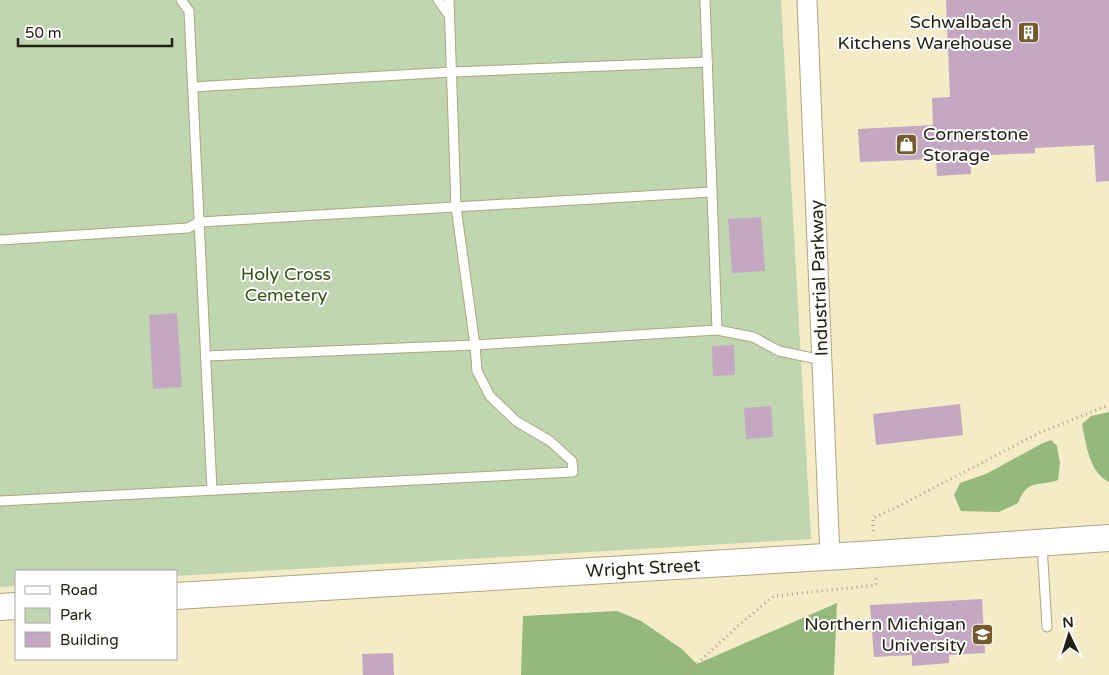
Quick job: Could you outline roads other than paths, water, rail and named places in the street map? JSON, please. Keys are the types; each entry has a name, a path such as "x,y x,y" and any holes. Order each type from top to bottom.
{"main road":[{"name":"Wright Street","path":"178,596 830,557 1109,538"},
{"path":"0,607 15,606"}],"street":[{"name":"Industrial Parkway","path":"807,0 830,557"}],"lane":[{"path":"182,0 189,11"},
{"path":"193,0 189,11 212,490"},
{"path":"438,0 450,15"},
{"path":"0,501 573,472 572,461 550,441 516,421 490,396 477,371 456,207 449,0"},
{"path":"705,0 717,330"},
{"path":"193,88 452,72 708,62"},
{"path":"0,240 188,228 199,222 712,192"},
{"path":"206,356 475,345 717,330 753,336 779,351 822,360"},
{"path":"1042,543 1047,627"}],"place":[{"name":"Schwalbach Kitchens Warehouse","path":"1028,32"},
{"name":"Cornerstone Storage","path":"907,144"},
{"name":"Northern Michigan University","path":"982,634"}],"park label":[{"name":"Holy Cross Cemetery","path":"286,284"}]}
